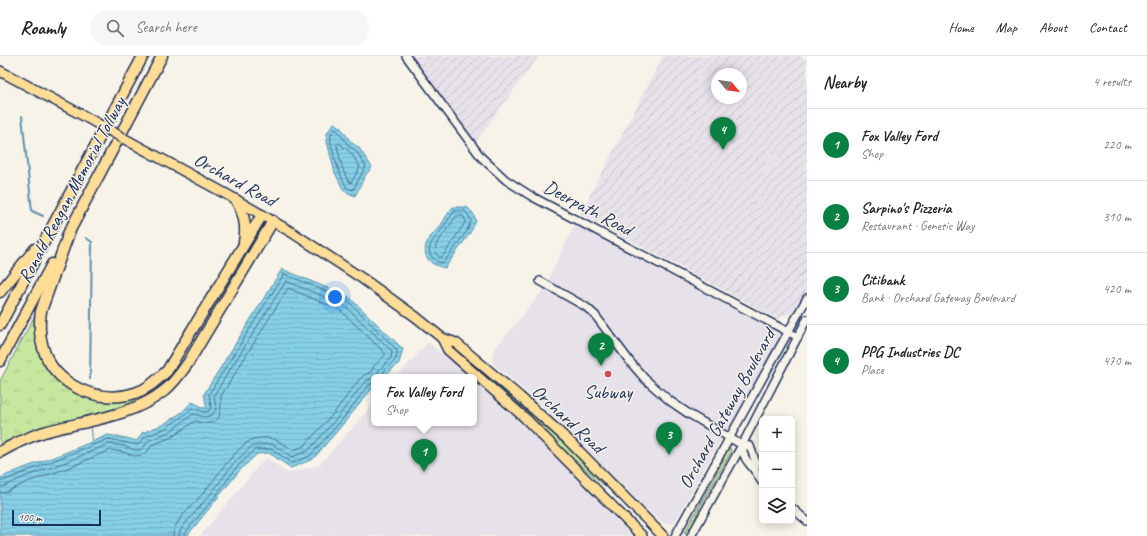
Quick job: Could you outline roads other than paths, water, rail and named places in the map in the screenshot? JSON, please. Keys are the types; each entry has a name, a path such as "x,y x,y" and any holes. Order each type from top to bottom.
{"highway":[{"name":"Ronald Reagan Memorial Tollway","path":"0,325 143,56"},
{"name":"Ronald Reagan Memorial Tollway","path":"0,361 162,56"},
{"path":"236,200 241,208 246,226 244,246"},
{"path":"70,230 41,311 39,325 40,338 47,358 60,376 71,385 84,392 102,396 123,396 144,389 156,382 167,371 262,215"},
{"path":"0,452 43,432 128,410 144,404 164,391 188,363 273,221"},
{"path":"0,292 50,230"}],"main road":[{"name":"Orchard Road","path":"0,70 273,221 363,279 416,317 442,338 456,343 567,439 663,536"},
{"name":"Orchard Road","path":"442,338 448,350 475,374"},
{"name":"Orchard Road","path":"477,376 525,418 642,536"}],"street":[{"name":"Deerpath Road","path":"406,56 481,158 506,180 531,196 798,337"},
{"path":"540,281 586,307 595,315 631,363 645,379 670,401 742,445 748,464 759,477"},
{"name":"Orchard Gateway Boulevard","path":"675,536 807,298"},
{"name":"Orchard Gateway Boulevard","path":"691,536 742,445 807,319"},
{"path":"795,511 807,521"}],"water":[{"path":"334,123 341,128 351,142 359,148 372,167 365,176 355,196 344,191 335,173 327,142 327,133"},
{"path":"453,207 467,207 473,213 476,221 470,233 445,268 435,265 428,260 425,248 428,240 441,225"},
{"path":"282,269 349,297 403,349 399,363 387,374 371,374 371,390 313,459 291,468 269,453 257,454 240,470 187,536 0,536 0,478 108,435 137,441 142,433 164,424 182,412 192,402 207,409 204,394"}],"waterway":[{"path":"22,116 32,211 43,216"},
{"path":"86,238 92,242 90,379"},
{"path":"91,429 92,441"}],"place":[{"name":"PPG Industries DC","path":"723,150"},
{"name":"Sarpino's Pizzeria","path":"601,366"},
{"name":"Subway","path":"608,374"},
{"name":"Citibank","path":"669,455"},
{"name":"Fox Valley Ford","path":"424,472"}]}
